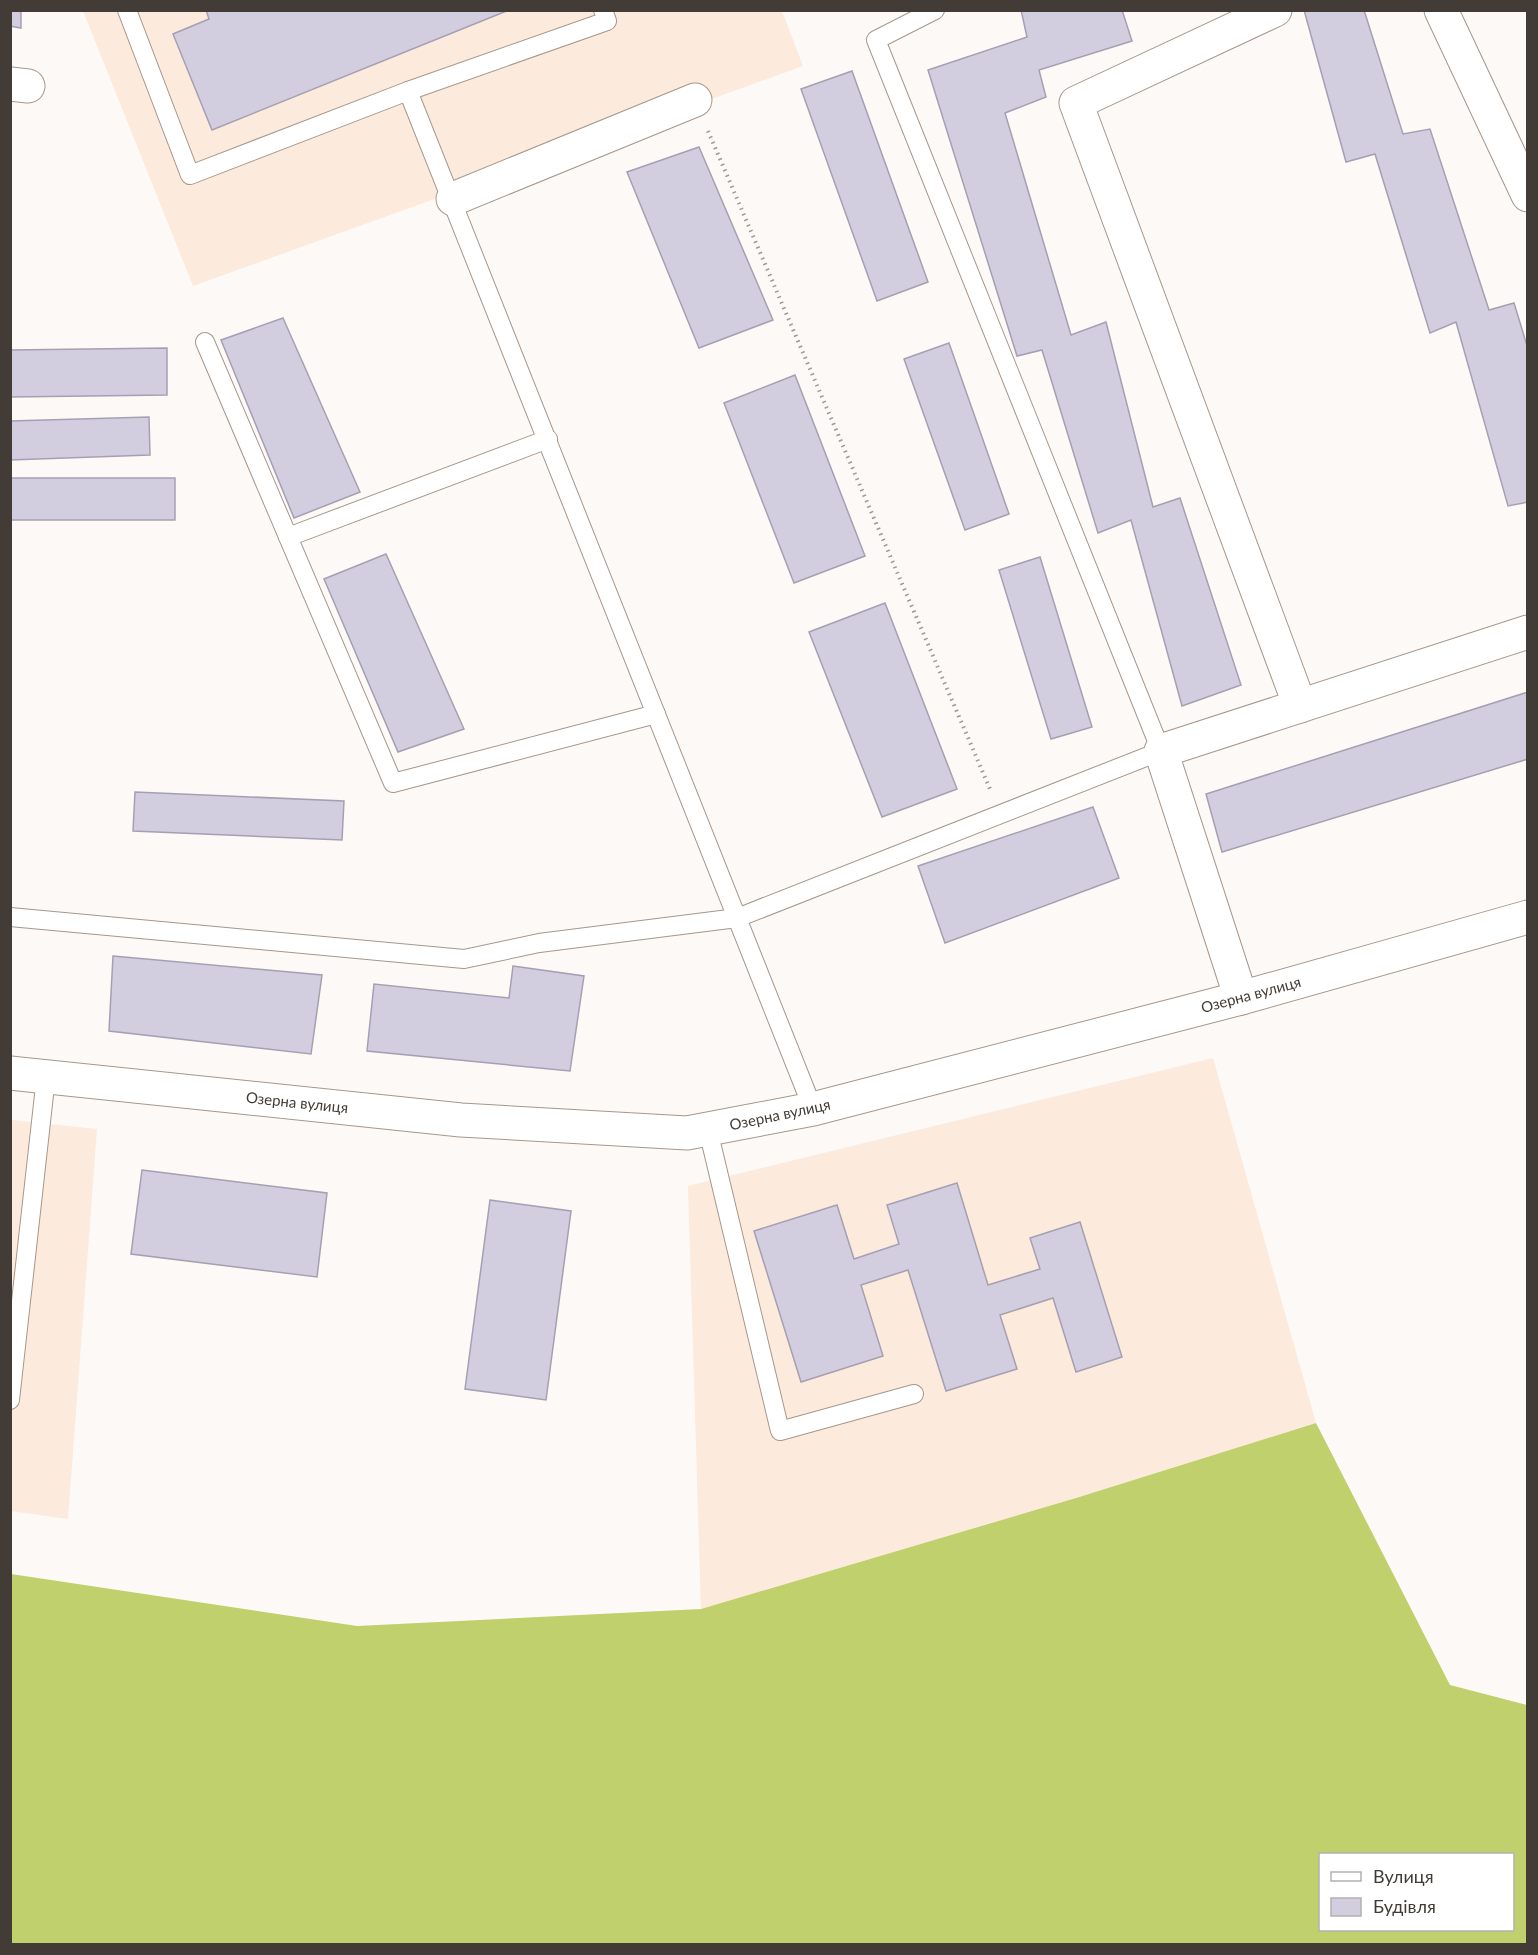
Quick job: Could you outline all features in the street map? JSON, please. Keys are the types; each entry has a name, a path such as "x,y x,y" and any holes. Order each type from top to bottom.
{"street":[{"path":"1275,10 1076,103 1300,706"},
{"path":"1441,10 1527,195"},
{"path":"453,199 695,100"},
{"path":"1241,998 1161,751 1527,632"},
{"name":"Озерна вулиця","path":"10,1073 461,1120 687,1133 813,1109 1241,998 1527,917"}],"lane":[{"path":"127,10 190,175 408,91 607,21 603,10"},
{"path":"10,917 464,959 539,943 737,918 1161,751 876,40 935,10"},
{"path":"408,91 453,199 813,1109"},
{"path":"205,342 393,783 656,714"},
{"path":"288,537 548,439"},
{"path":"10,1400 46,1077"},
{"path":"708,1130 780,1431 914,1394"}],"path":[{"path":"695,100 1001,814"}],"shaded area":[{"path":"83,11 782,11 803,66 193,286"},
{"path":"1213,1058 1316,1423 1076,1498 701,1609 688,1186"},
{"path":"11,1120 97,1129 68,1519 11,1511"}],"green space":[{"path":"1316,1423 1450,1685 1527,1705 1527,1944 11,1944 11,1574 357,1626 701,1609 1076,1498"}],"building":[{"path":"10,10 21,10 21,28 10,26"},
{"path":"206,10 509,10 212,130 173,34 209,19"},
{"path":"1021,10 1122,10 1132,41 1039,70 1046,97 1005,113 1071,335 1106,322 1153,507 1180,498 1241,685 1182,706 1131,520 1098,533 1042,350 1017,356 928,70 1027,37"},
{"path":"1304,10 1364,10 1403,134 1430,129 1489,310 1514,303 1528,349 1528,502 1508,506 1456,322 1430,333 1375,154 1346,162"},
{"path":"852,71 928,282 877,301 801,89"},
{"path":"699,147 773,320 699,348 627,172"},
{"path":"283,318 360,492 294,518 221,340"},
{"path":"949,343 1009,514 965,530 904,359"},
{"path":"167,348 167,395 10,397 10,350"},
{"path":"795,375 865,556 794,583 724,403"},
{"path":"149,417 150,455 10,460 10,421"},
{"path":"10,478 175,478 175,520 10,520"},
{"path":"386,554 464,729 398,752 324,579"},
{"path":"1040,557 1092,727 1051,739 999,570"},
{"path":"885,603 957,789 882,817 809,632"},
{"path":"1528,692 1528,759 1222,852 1206,794"},
{"path":"135,792 344,801 342,840 133,831"},
{"path":"1093,807 1119,878 945,943 918,866"},
{"path":"113,956 322,975 311,1054 109,1031"},
{"path":"513,966 584,976 570,1071 367,1051 374,984 509,998"},
{"path":"142,1170 327,1193 317,1277 131,1254"},
{"path":"957,1183 988,1285 1040,1269 1030,1238 1080,1222 1122,1357 1076,1372 1053,1298 1000,1315 1017,1369 946,1391 908,1270 861,1285 883,1356 801,1382 754,1231 837,1205 854,1259 899,1244 887,1205"},
{"path":"490,1200 571,1211 546,1400 465,1389"}]}
